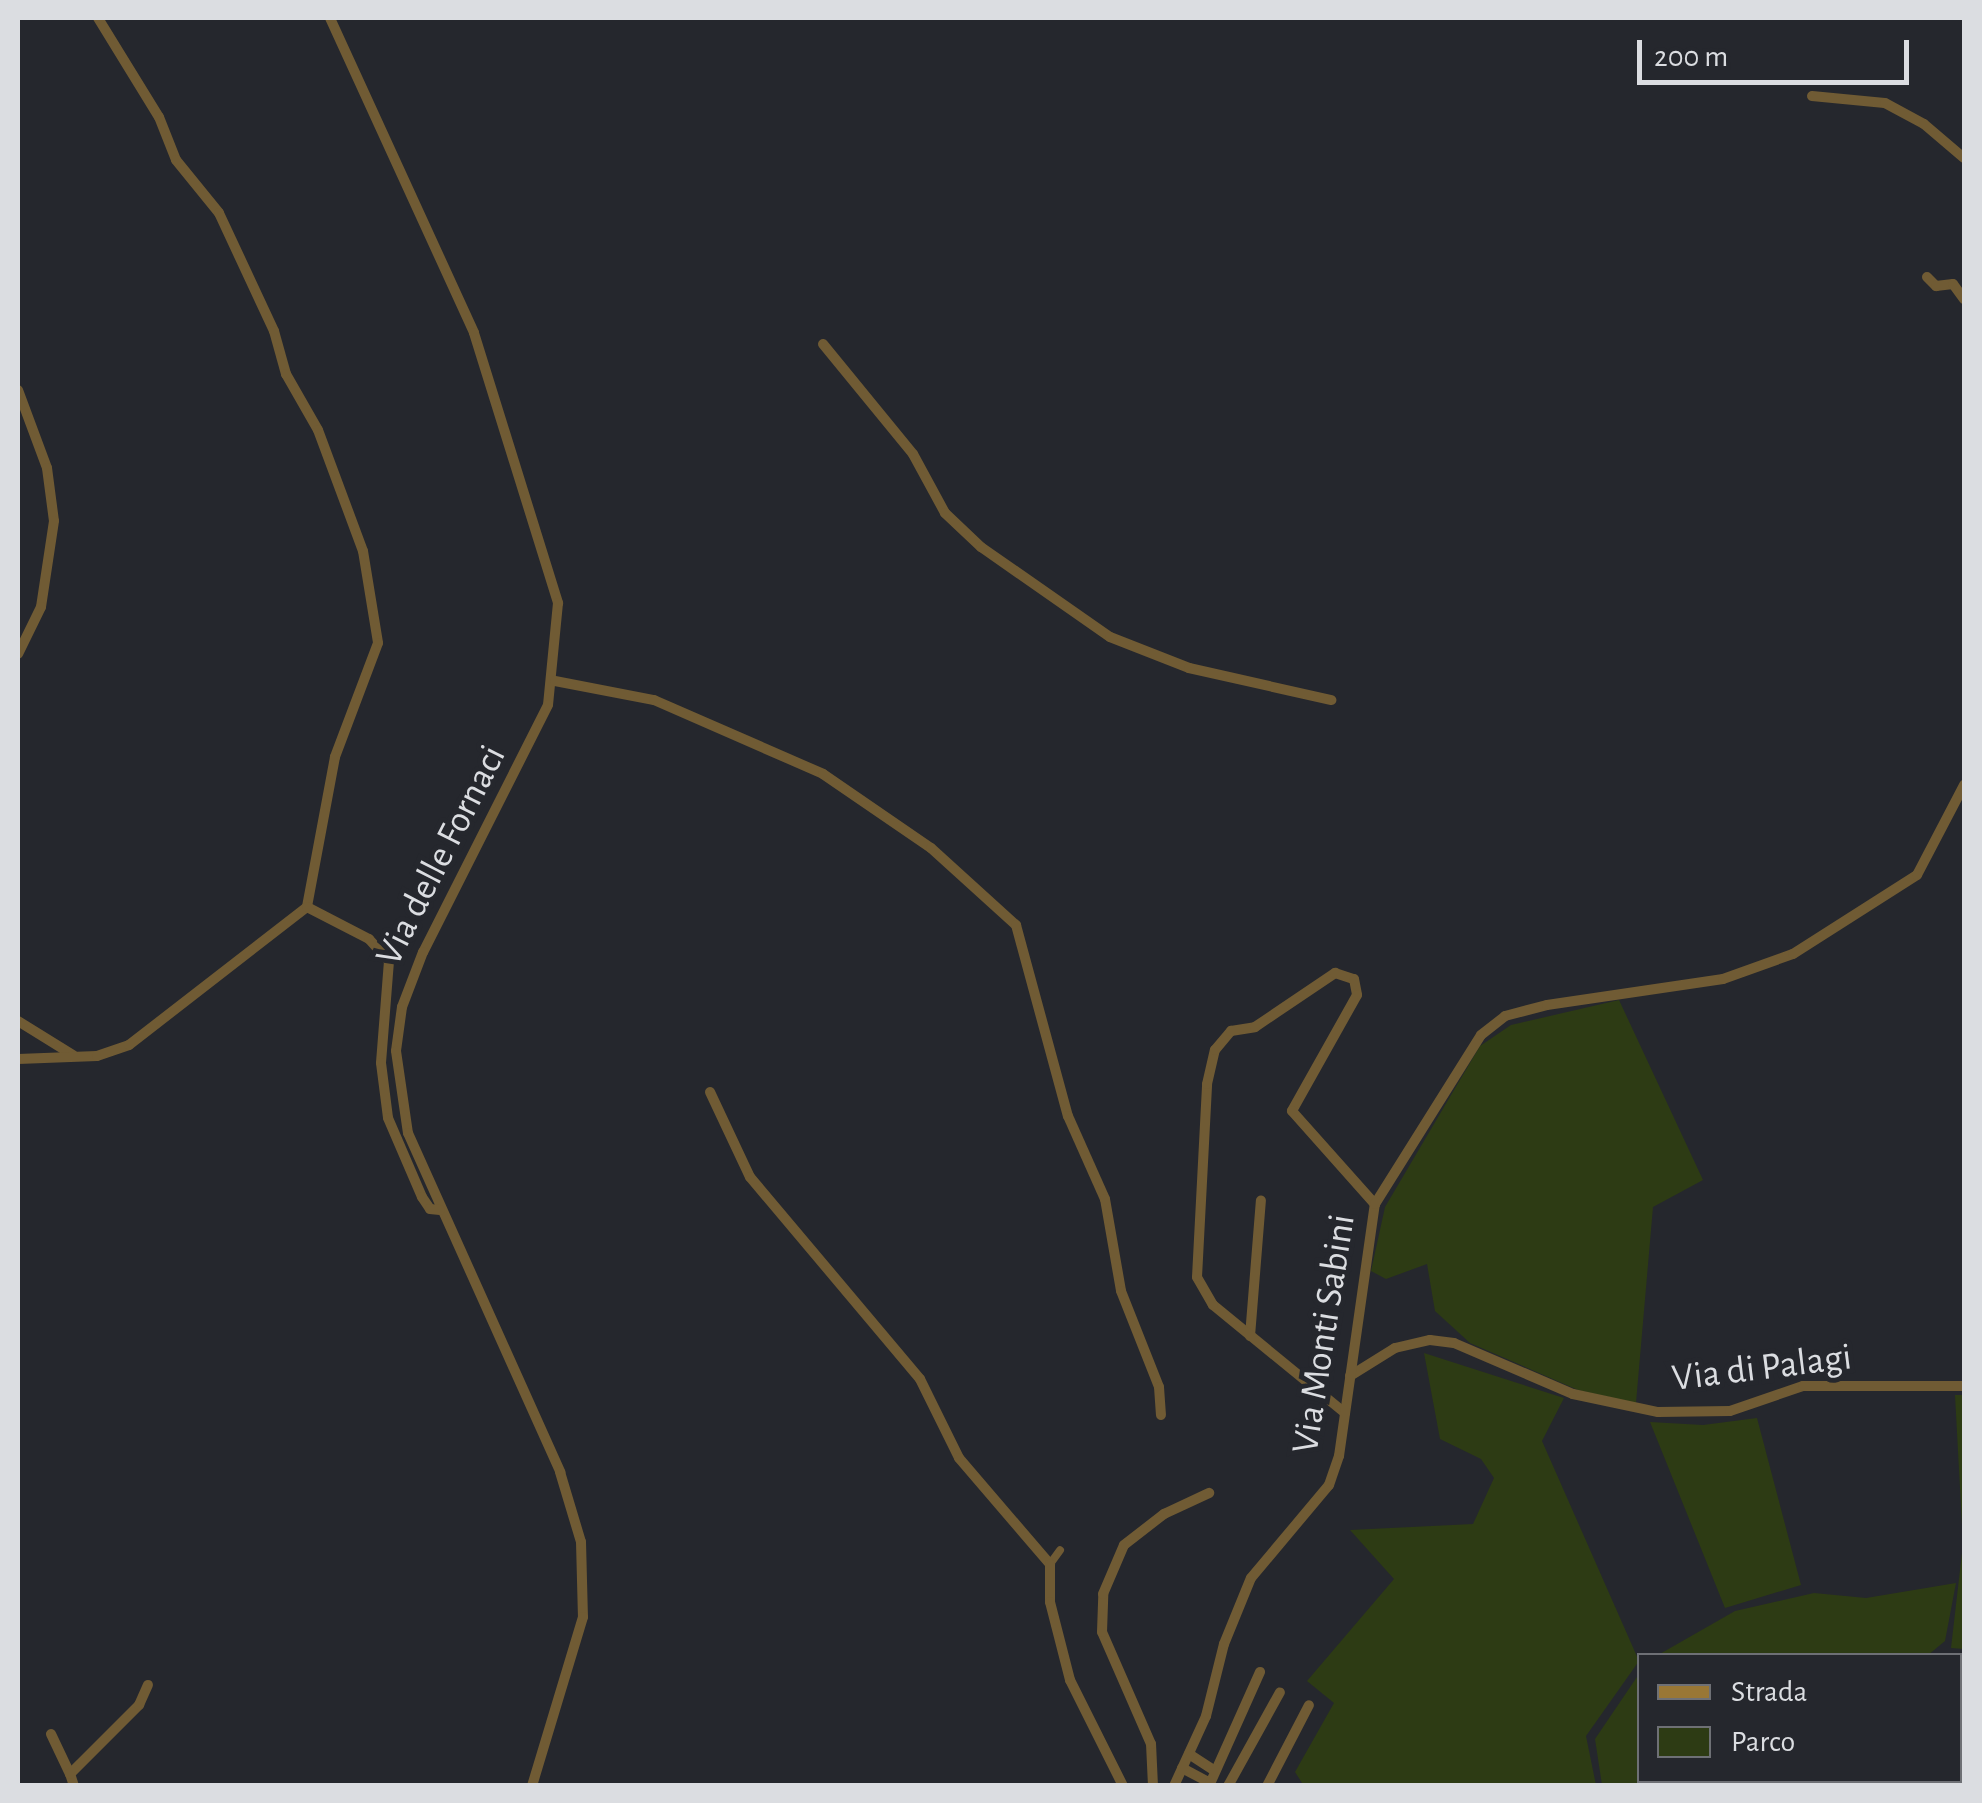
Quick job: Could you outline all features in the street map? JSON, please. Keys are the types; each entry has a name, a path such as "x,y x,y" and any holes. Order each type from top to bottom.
{"street":[{"path":"18,1059 78,1058 134,1042 307,907 335,756 378,643 363,552 322,439 286,374 274,330 220,214 173,155 159,116 98,18"},
{"name":"Via delle Fornaci","path":"330,18 424,212 509,433 554,577 555,681 528,752 429,939 399,1022 395,1066 402,1115 440,1210 560,1472 583,1552 581,1626 532,1786"},
{"path":"1812,96 1882,102 1924,124 1964,158"},
{"path":"1927,277 1936,286 1952,284 1964,300"},
{"path":"824,344 912,454 945,513 981,547 1110,637 1189,668 1331,700"},
{"path":"18,390 46,468 54,521 41,607 18,654"},
{"path":"555,681 662,703 823,774 931,848 1016,925 1068,1116 1105,1199 1122,1291 1159,1387 1160,1415"},
{"name":"Via Monti Sabini","path":"1174,1786 1251,1578 1329,1485 1345,1413 1375,1204 1476,1040 1495,1022 1547,1005 1723,979 1793,954 1917,875 1964,785"},
{"path":"307,907 369,939 390,961 382,1062 388,1118 424,1201 440,1210"},
{"path":"1345,1413 1213,1305 1198,1277 1210,1069 1230,1031 1255,1026 1335,973 1354,979 1357,995 1292,1111 1375,1204"},
{"path":"18,1021 78,1058"},
{"path":"710,1092 750,1178 920,1379 946,1439 973,1479 1050,1564"},
{"path":"1250,1336 1261,1200"},
{"name":"Via di Palagi","path":"1350,1376 1395,1348 1430,1340 1454,1343 1573,1394 1684,1414 1751,1408 1803,1386 1964,1386"},
{"path":"1153,1786 1151,1744 1102,1632 1103,1594 1124,1545 1164,1514 1209,1493"},
{"path":"1060,1550 1050,1564 1050,1602 1070,1680 1123,1786"},
{"path":"1182,1768 1208,1783 1260,1672"},
{"path":"51,1734 72,1780 139,1706 148,1684"},
{"path":"1228,1786 1280,1692"},
{"path":"1267,1786 1309,1706"},
{"path":"1189,1754 1212,1769"}],"green space":[{"path":"1619,1000 1703,1180 1653,1207 1636,1403 1578,1390 1470,1343 1435,1311 1427,1264 1386,1279 1371,1271 1385,1207 1480,1046 1511,1025"},
{"path":"1424,1353 1564,1398 1542,1441 1637,1656 1637,1664 1586,1736 1596,1785 1304,1786 1295,1772 1334,1703 1307,1681 1394,1579 1350,1530 1473,1524 1494,1478 1481,1459 1440,1439"},
{"path":"1955,1395 1964,1395 1964,1649 1951,1648 1963,1544"},
{"path":"1757,1418 1801,1585 1725,1608 1650,1422 1703,1425"},
{"path":"1956,1583 1945,1641 1930,1653 1662,1653 1735,1611 1814,1593 1866,1598"},
{"path":"1637,1677 1637,1783 1729,1783 1602,1785 1595,1739"}]}
